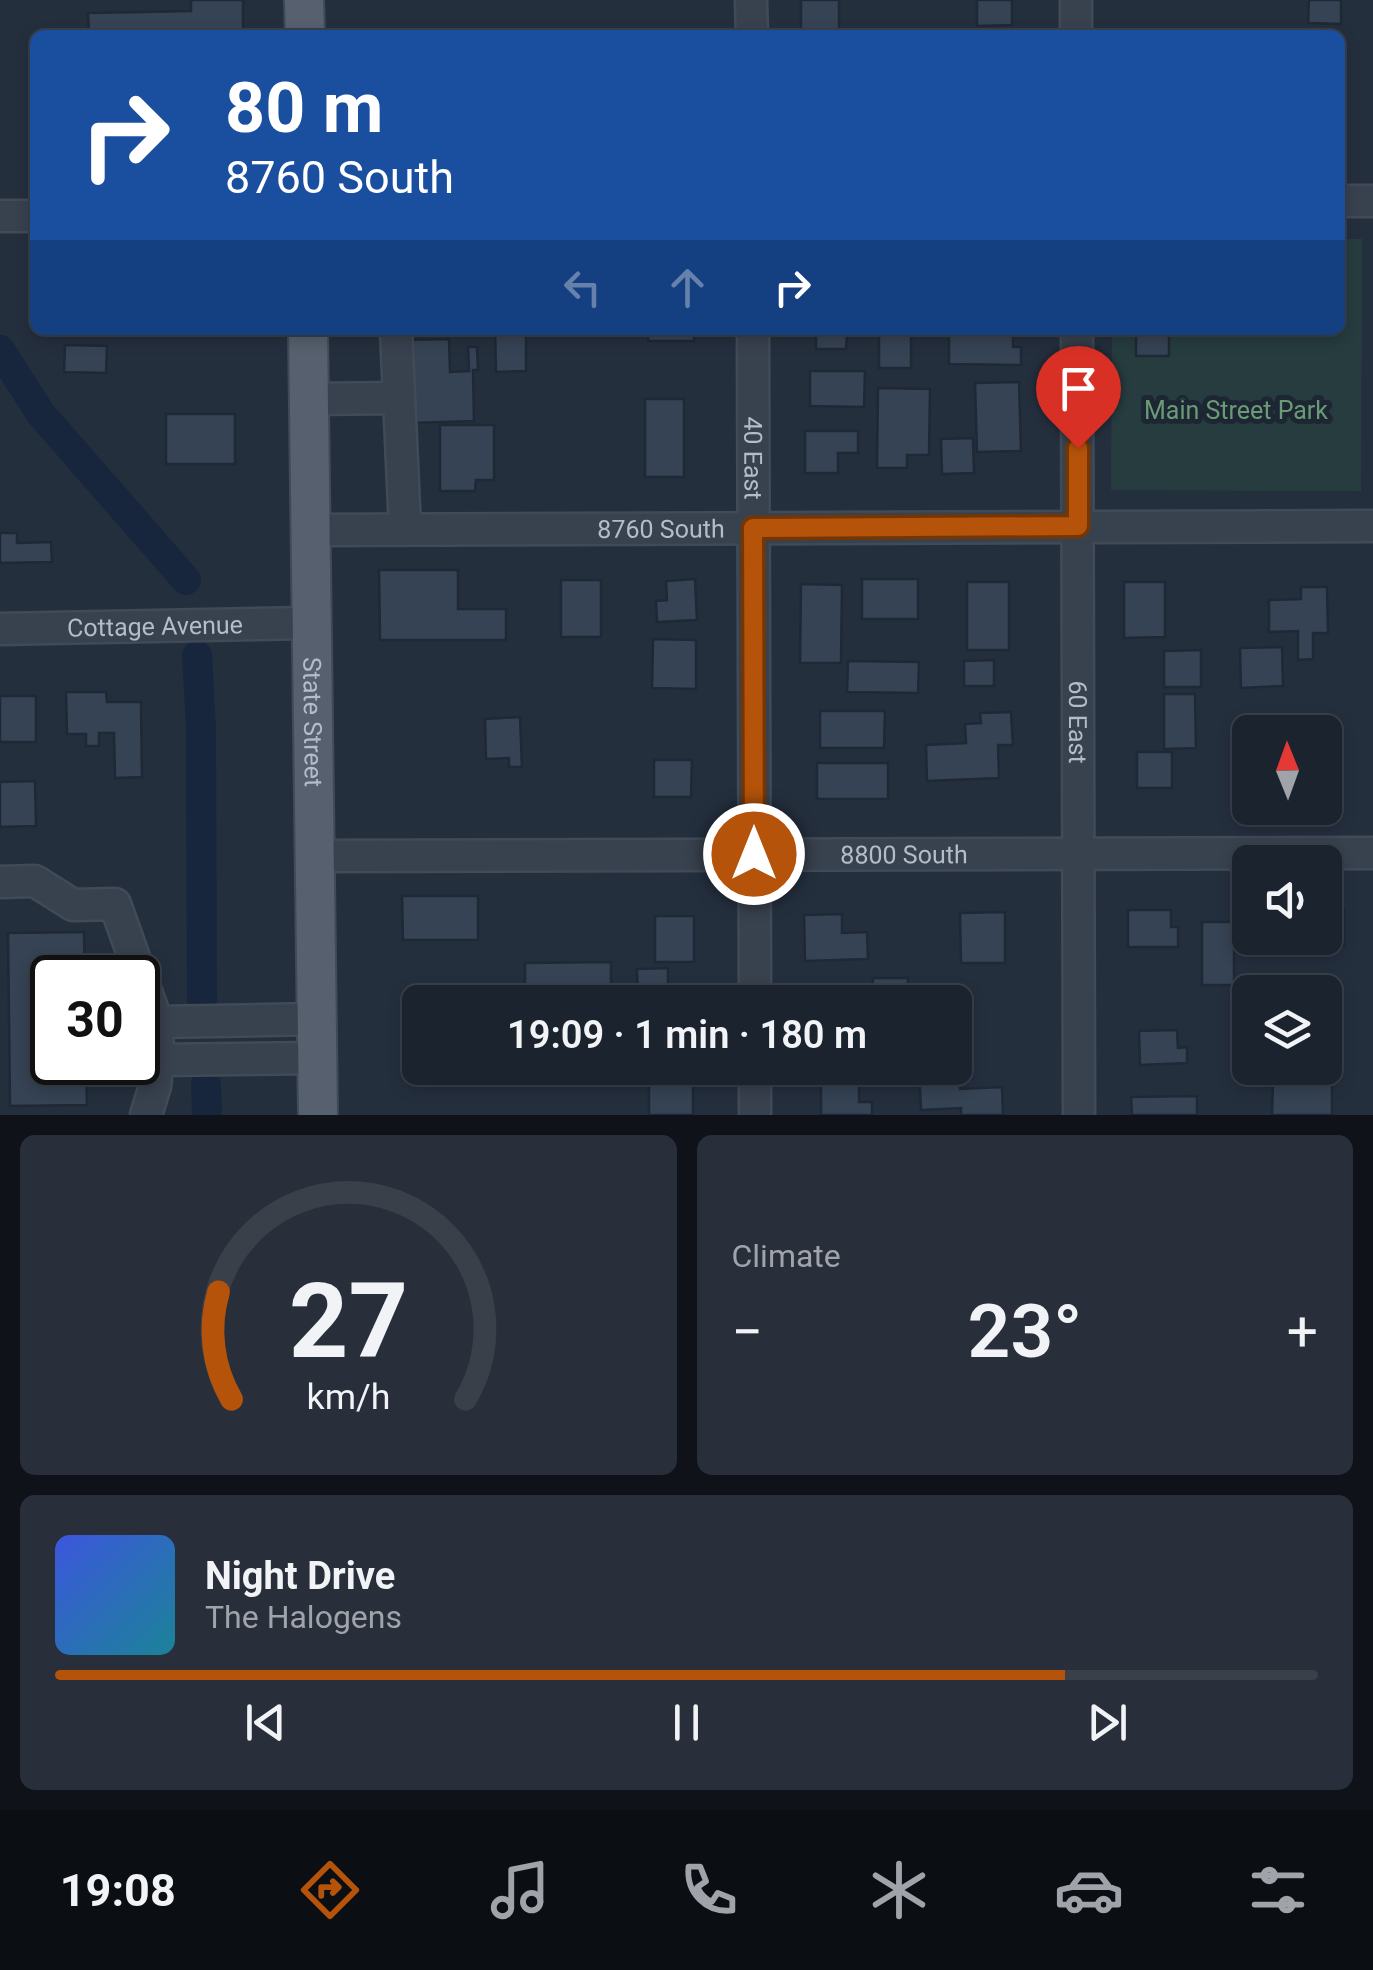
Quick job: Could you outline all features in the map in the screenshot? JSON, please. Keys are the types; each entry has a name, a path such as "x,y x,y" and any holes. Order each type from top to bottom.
{"main road":[{"path":"304,0 305,30"},
{"name":"State Street","path":"308,335 318,1115"}],"street":[{"path":"752,0 752,30"},
{"path":"1076,0 1076,30"},
{"path":"1345,201 1373,201"},
{"path":"0,216 30,216"},
{"path":"396,335 405,529"},
{"name":"40 East","path":"752,335 755,985"},
{"name":"60 East","path":"1077,335 1080,1115"},
{"path":"308,400 398,398"},
{"name":"8760 South","path":"309,530 1373,526"},
{"name":"Cottage Avenue","path":"0,629 310,623"},
{"name":"8800 South","path":"314,856 1373,853"},
{"path":"0,882 34,881 72,905 115,904 133,955"},
{"path":"160,1022 316,1019"},
{"path":"160,1060 317,1058"},
{"path":"146,1115 155,1085"},
{"path":"755,1085 755,1115"}],"green space":[{"name":"Main Street Park","path":"1345,239 1362,239 1361,491 1111,490 1112,335 1345,335"}],"building":[{"path":"191,0 243,0 243,30 89,30 88,13 191,11"},
{"path":"801,0 839,0 839,30 801,30"},
{"path":"977,0 1012,0 1012,25 977,26"},
{"path":"1309,0 1341,0 1341,24 1308,23"},
{"path":"495,335 526,335 526,371 496,372"},
{"path":"648,335 694,335 694,341 648,341"},
{"path":"816,335 847,335 846,349 816,349"},
{"path":"879,335 911,335 911,368 879,368"},
{"path":"949,335 1013,335 1013,347 1021,347 1021,365 949,364"},
{"path":"1136,335 1169,335 1169,356 1136,356"},
{"path":"449,339 450,372 469,371 468,347 477,347 478,370 473,370 474,421 408,423 405,340"},
{"path":"65,345 107,346 106,373 64,372"},
{"path":"810,371 865,371 864,407 810,406"},
{"path":"1019,382 1021,451 977,452 975,383"},
{"path":"878,388 930,389 929,455 907,455 907,468 877,468"},
{"path":"645,399 684,399 684,477 645,477"},
{"path":"166,414 235,414 235,464 166,464"},
{"path":"440,425 494,425 494,480 476,480 475,491 440,491"},
{"path":"805,431 858,431 858,453 838,453 838,473 805,473"},
{"path":"973,438 974,473 942,474 941,439"},
{"path":"0,533 17,533 17,543 51,542 52,562 0,563"},
{"path":"379,570 458,570 458,609 506,609 506,640 380,640"},
{"path":"695,579 697,620 657,622 656,601 667,600 666,581"},
{"path":"862,579 918,579 918,619 862,619"},
{"path":"561,580 601,580 601,637 561,637"},
{"path":"967,582 1009,582 1009,650 967,650"},
{"path":"1124,582 1165,582 1165,637 1124,638"},
{"path":"801,584 842,585 841,663 800,663"},
{"path":"1301,587 1327,587 1328,633 1313,633 1313,659 1298,660 1298,631 1269,632 1269,600 1301,599"},
{"path":"653,639 696,640 696,689 652,688"},
{"path":"1282,647 1283,686 1241,688 1240,648"},
{"path":"1201,650 1201,687 1164,687 1164,651"},
{"path":"994,660 994,686 964,686 964,661"},
{"path":"848,661 919,662 918,693 847,692"},
{"path":"66,692 106,692 107,702 141,702 142,777 115,778 114,733 99,733 99,746 86,746 86,734 67,734"},
{"path":"1164,694 1195,694 1196,748 1164,749"},
{"path":"0,696 36,696 36,742 0,742"},
{"path":"820,711 885,711 884,748 820,748"},
{"path":"1011,712 1013,745 998,745 999,778 927,781 926,745 966,743 965,724 981,723 980,713"},
{"path":"520,717 522,767 509,767 509,758 486,759 485,719"},
{"path":"1137,752 1172,752 1172,788 1137,788"},
{"path":"654,760 692,760 691,797 654,797"},
{"path":"817,763 888,763 888,799 817,799"},
{"path":"35,781 36,826 0,827 0,782"},
{"path":"402,896 478,896 478,940 403,940"},
{"path":"1342,909 1344,909 1342,946"},
{"path":"1128,910 1171,910 1171,927 1178,927 1178,947 1128,947"},
{"path":"1005,912 1005,963 961,963 960,913"},
{"path":"842,914 842,933 867,932 868,959 805,961 804,915"},
{"path":"655,916 694,916 694,962 655,962"},
{"path":"1202,922 1232,922 1232,985 1202,985"},
{"path":"84,932 84,955 30,955 30,1085 87,1085 87,1105 10,1106 8,933"},
{"path":"611,962 611,985 525,985 525,963"},
{"path":"668,968 668,985 637,985 637,969"},
{"path":"873,978 908,978 908,985 873,985"},
{"path":"1177,1030 1178,1048 1187,1047 1187,1063 1140,1065 1139,1031"},
{"path":"649,1085 693,1085 693,1115 649,1115"},
{"path":"821,1085 859,1085 859,1102 872,1102 872,1115 821,1115"},
{"path":"920,1085 960,1085 960,1089 1002,1087 1003,1115 961,1115 961,1108 921,1110"},
{"path":"1273,1085 1332,1085 1332,1115 1272,1115"},
{"path":"1197,1096 1197,1115 1132,1115 1131,1097"}],"waterway":[{"path":"0,350 41,414 186,580"},
{"path":"197,656 202,999"},
{"path":"206,1085 207,1115"}],"route":[{"path":"754,854 753,528 1078,526 1078,448"}]}
